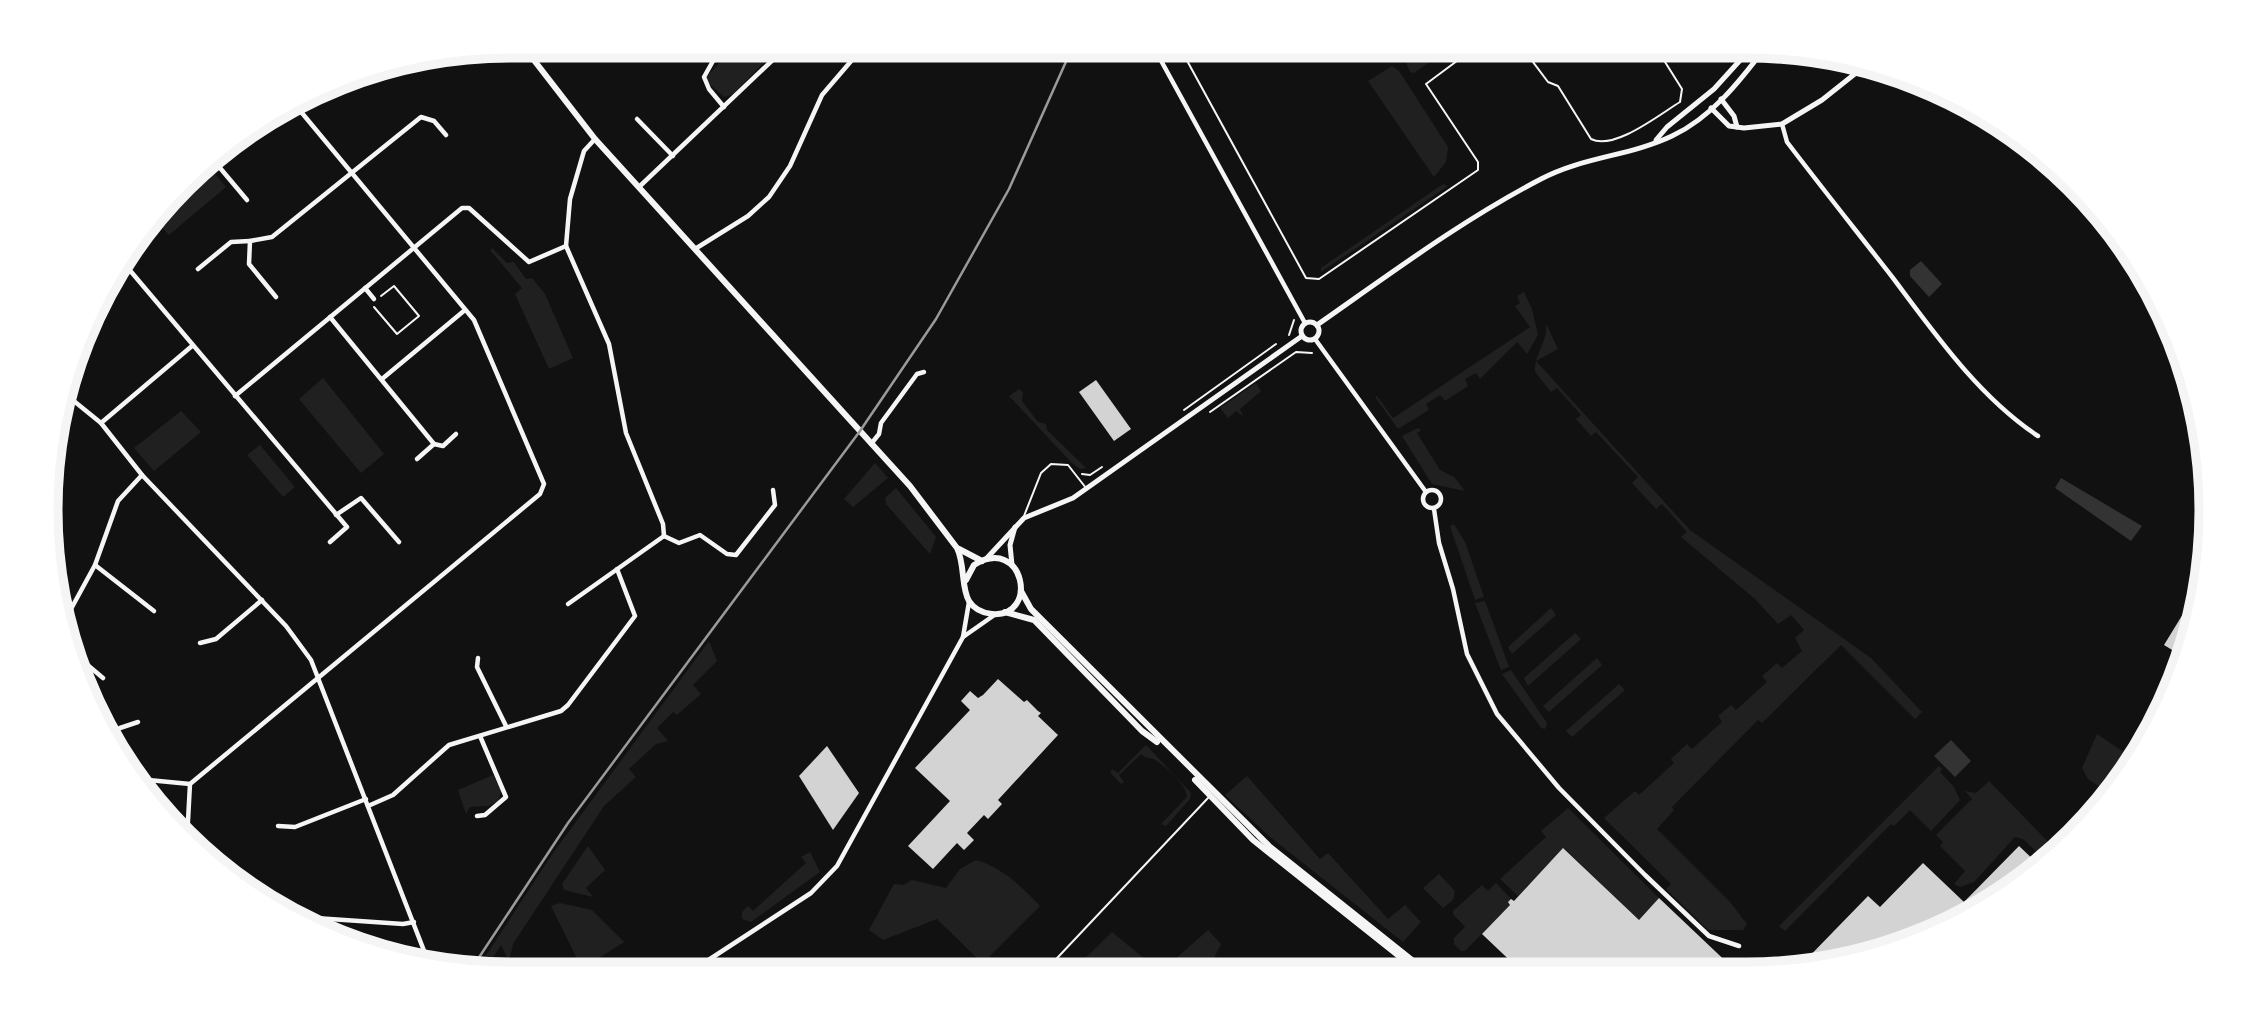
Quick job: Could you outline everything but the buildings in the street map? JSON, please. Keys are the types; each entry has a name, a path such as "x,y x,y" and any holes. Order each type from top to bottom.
{"main road":[{"path":"532,58 595,139 910,486 957,548 969,601 980,612 996,615 1016,604 1021,591"},
{"path":"957,548 984,560"},
{"path":"966,580 969,572 984,560 995,558 1012,565 1020,577 1021,591 1031,609 1269,846 1414,962"},
{"path":"1005,612 1034,620 1253,840 1406,962"}],"street":[{"path":"716,58 704,77 709,89 724,107"},
{"path":"639,188 775,58"},
{"path":"695,249 748,216 769,197 790,166 822,95 854,58"},
{"path":"1160,58 1305,323"},
{"path":"1656,141 1742,58"},
{"path":"1305,323 1317,325 1481,212 1544,177 1582,161 1672,136 1721,99 1757,58"},
{"path":"1711,108 1725,124 1737,127 1782,124 1822,100 1858,72"},
{"path":"1721,99 1734,116 1737,127"},
{"path":"147,780 190,784 543,489 542,476 478,327 299,110"},
{"path":"198,269 230,242 272,237 421,117 434,121 446,135"},
{"path":"637,119 673,156"},
{"path":"1782,124 1787,142 1926,323 2003,408 2038,436"},
{"path":"595,139 584,151 570,199 566,246 609,344 626,433 663,524 664,536"},
{"path":"218,165 247,200"},
{"path":"235,396 466,207 529,262 566,246"},
{"path":"250,241 249,264 276,297"},
{"path":"128,268 347,527 330,542"},
{"path":"365,288 375,299"},
{"path":"382,379 465,310"},
{"path":"330,317 435,444 443,446 456,434"},
{"path":"1305,323 1301,328 1302,336 1306,340 1315,339"},
{"path":"1315,339 1319,331 1317,325"},
{"path":"984,560 1024,518 1073,498 1302,336"},
{"path":"1315,339 1426,492 1424,504 1434,509"},
{"path":"101,423 192,346"},
{"path":"871,444 879,435 881,423 916,374 924,372"},
{"path":"72,399 101,423 142,475 296,638 319,675 426,955"},
{"path":"417,459 435,444"},
{"path":"69,612 95,565 118,501 142,475"},
{"path":"664,536 679,543 700,534 727,554 736,555 775,505 773,490"},
{"path":"1426,492 1434,491 1441,496 1441,502 1434,509"},
{"path":"336,515 361,498 399,542"},
{"path":"1434,509 1439,543 1453,589 1467,654 1497,714 1559,788 1645,875 1709,936 1739,946"},
{"path":"1012,565 1010,545 1015,526"},
{"path":"568,604 664,536"},
{"path":"95,565 155,611"},
{"path":"368,806 395,793 449,746 565,708 633,620 635,610 617,569"},
{"path":"200,643 216,639 262,600"},
{"path":"705,962 811,893 837,866 963,637 969,601"},
{"path":"963,637 982,621 996,615"},
{"path":"478,658 477,667 506,726"},
{"path":"85,663 103,678"},
{"path":"116,731 138,722"},
{"path":"477,816 485,815 506,797 480,736"},
{"path":"188,827 190,784"},
{"path":"278,825 295,828 366,799"},
{"path":"319,920 403,924 414,922"}],"lane":[{"path":"536,63 540,58"},
{"path":"1024,518 1046,467 1061,463 1077,474 1086,489"},
{"path":"1053,962 1209,798"}],"path":[{"path":"1186,58 1306,278 1319,279 1478,170 1478,162 1426,84 1461,58"},
{"path":"1530,58 1548,82 1558,86 1591,139 1597,142 1623,137 1680,102 1682,89 1663,58"},
{"path":"394,286 419,316 397,334 372,304 375,299 394,286"},
{"path":"1182,412 1289,335 1294,319"},
{"path":"1207,414 1296,352 1312,353"},
{"path":"1077,474 1090,475 1105,465"}],"shaded area":[{"path":"724,58 768,58 733,94 724,97 707,82 707,76"},
{"path":"1404,58 1435,58 1414,73 1410,72"},
{"path":"1392,66 1399,71 1448,147 1446,162 1434,177 1368,81"},
{"path":"212,170 226,187 169,235 159,225"},
{"path":"1443,184 1448,186 1321,272 1321,268"},
{"path":"492,248 507,263 514,262 526,279 532,278 545,294 573,358 549,369 515,294 522,288 490,250"},
{"path":"1921,261 1942,284 1929,297 1910,276 1910,270"},
{"path":"1524,292 1532,309 1538,335 1527,354 1517,342 1480,379 1476,373 1465,379 1468,386 1445,401 1440,395 1426,404 1429,410 1398,429 1375,397 1377,396 1393,418 1530,327 1515,306 1520,303 1517,296"},
{"path":"1546,323 1558,349 1536,361 1690,530 1871,658 1922,712 1915,719 1841,645 1762,723 1758,720 1672,807 1674,810 1657,829 1730,902 1747,924 1743,930 1708,930 1666,889 1671,884 1604,818 1635,791 1639,795 1674,763 1671,759 1687,744 1692,749 1722,722 1718,716 1731,705 1736,710 1767,682 1762,676 1777,663 1782,668 1802,651 1795,638 1804,630 1791,615 1778,624 1755,599 1681,537 1687,532 1662,504 1656,509 1632,483 1638,477 1596,432 1591,436 1576,419 1581,415 1557,388 1551,392 1535,372 1536,360 1545,337"},
{"path":"323,378 384,454 361,473 299,399"},
{"path":"1256,383 1261,391 1240,409 1243,416 1236,411 1228,418 1220,408"},
{"path":"1019,389 1023,392 1022,401 1038,422 1046,424 1047,430 1086,468 1080,469 1071,462 1009,396"},
{"path":"181,411 201,432 154,471 134,448"},
{"path":"1418,428 1421,430 1417,433 1440,470 1454,477 1465,491 1432,484 1402,436"},
{"path":"260,445 295,487 283,497 247,455"},
{"path":"875,463 888,478 853,507 844,499"},
{"path":"2061,478 2142,526 2131,541 2055,488"},
{"path":"896,488 936,537 930,554 886,504 885,498"},
{"path":"1454,524 1465,542 1484,597 1475,600 1450,526"},
{"path":"1485,601 1509,667 1501,670 1475,603"},
{"path":"1551,608 1556,615 1512,654 1508,647"},
{"path":"1575,633 1581,639 1528,686 1524,678"},
{"path":"709,641 717,661 693,685 701,694 677,715 673,712 657,728 668,741 656,744 629,769 636,777 604,806 513,944 509,961 501,945 491,961 482,961 553,853"},
{"path":"1597,658 1602,665 1549,712 1543,706"},
{"path":"1511,670 1547,723 1545,729 1541,728 1502,674"},
{"path":"1619,684 1625,690 1572,737 1566,731"},
{"path":"2097,734 2127,754 2103,789 2088,779 2082,768"},
{"path":"1951,740 1971,761 1955,777 1934,756"},
{"path":"1146,745 1191,793 1190,799 1166,826 1161,824 1187,797 1180,782 1171,772 1157,761 1141,754 1119,775 1124,782 1121,784 1110,772 1112,769 1118,773"},
{"path":"1939,766 1942,769 1940,772 1954,787 1960,800 1931,831 1910,810 1894,826 1891,824 1785,931 1779,926"},
{"path":"493,775 501,791 498,801 488,806 470,807 466,814 458,790"},
{"path":"1247,776 1320,859 1328,853 1388,919 1405,905 1421,922 1403,942 1270,837 1225,795"},
{"path":"1989,781 2051,845 2039,855 2023,839 2015,837 1974,882 1960,887 1954,884 1965,871 1940,846 1943,842 1936,835 1972,799 1965,791 1976,793"},
{"path":"1568,808 1659,898 1639,920 1564,848 1518,896 1500,879 1546,837 1541,831"},
{"path":"588,846 605,870 586,888 593,897 564,890 562,884"},
{"path":"810,852 820,872 751,922 742,919 742,912 748,906 753,911 806,863 801,857"},
{"path":"976,860 995,868 1011,878 1040,906 989,957 994,962 981,962 937,919 883,940 869,930 894,884 903,885 912,880 946,888 960,869"},
{"path":"1439,874 1455,891 1453,900 1443,908 1423,888"},
{"path":"1496,883 1511,899 1510,905 1465,951 1461,951 1454,944 1454,938 1465,927 1453,911 1482,885 1488,891"},
{"path":"560,903 592,910 624,942 593,962 579,962 551,906"},
{"path":"1208,930 1221,944 1212,962 1168,962 1173,961"},
{"path":"1112,932 1148,962 1081,962"},
{"path":"821,959 953,962 820,962"}],"railway":[{"path":"477,961 568,823 860,431 936,319 1009,189 1068,58"}]}
